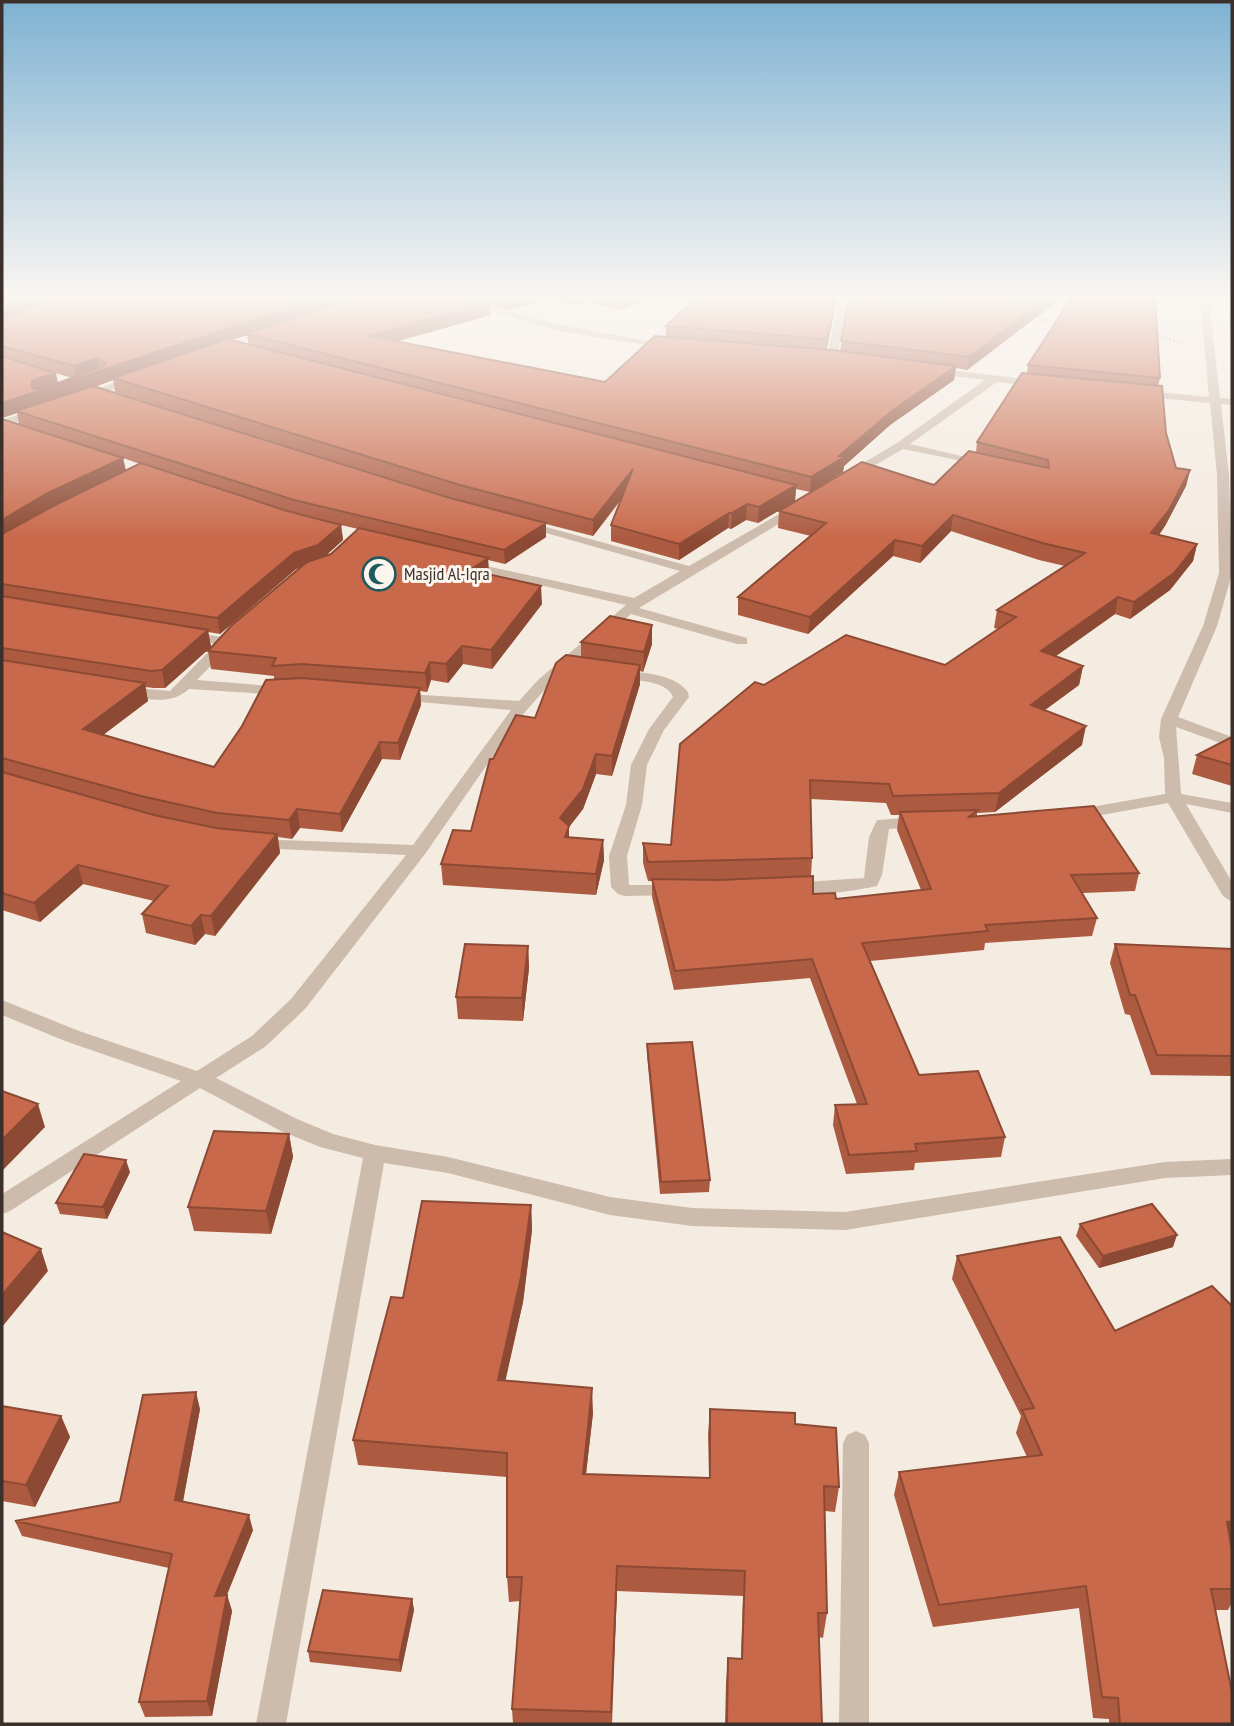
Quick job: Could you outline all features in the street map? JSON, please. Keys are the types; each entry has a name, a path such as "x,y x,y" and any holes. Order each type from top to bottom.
{"street":[{"path":"72,400 134,380"},
{"path":"834,485 901,445 993,380"},
{"path":"1000,380 1046,384"},
{"path":"1212,380 1229,574 1210,626 1168,719 1167,737 1172,758 1173,797 1232,896"},
{"path":"96,392 122,400"},
{"path":"1125,392 1232,402"},
{"path":"2,425 49,408"},
{"path":"2,425 26,433"},
{"path":"901,445 993,467"},
{"path":"2,1205 259,1041 298,1004 419,850 523,706 563,666 632,606 812,499 798,495"},
{"path":"508,521 693,571"},
{"path":"458,562 632,606 742,641"},
{"path":"116,689 168,696 175,694 229,637 172,633"},
{"path":"563,666 648,679 677,687 681,692 681,697 657,729 639,765 634,805 618,856 619,884 624,890 636,892 690,891"},
{"path":"185,684 273,691 293,690"},
{"path":"386,695 523,706"},
{"path":"1168,719 1232,742"},
{"path":"1062,816 1173,797 1232,808"},
{"path":"771,889 865,884 873,878 879,829 883,824 935,822"},
{"path":"243,842 278,846 419,850"},
{"path":"2,1007 198,1080 328,1141 375,1153 448,1165 610,1206 692,1217 845,1221 1166,1171 1232,1167"},
{"path":"271,1724 375,1153"},
{"path":"854,1724 856,1443"}],"building":[{"path":"2,380 36,380 32,381 32,388 39,390 73,380 2,403"},
{"path":"118,380 386,380 796,485 759,507 747,504 729,513 679,544 611,525 633,469 593,520 460,485"},
{"path":"427,380 592,380 605,382 608,380 937,380 892,411 839,456 844,457 811,477"},
{"path":"1018,380 1093,380 1162,386 1166,433 1176,468 1190,470 1169,510 1151,533 1197,544 1174,573 1134,602 1118,597 1041,651 1083,666 1031,705 1086,726 999,793 893,796 889,784 810,780 812,858 648,862 643,843 671,845 680,744 755,682 764,685 846,635 945,665 1016,617 997,610 1085,553 1042,543 953,515 922,546 895,540 810,617 738,597 826,523 779,511 862,462 934,485 969,451 1049,468 1048,460 977,442"},
{"path":"93,386 450,498 546,523 504,550 294,500 16,411"},
{"path":"2,419 123,458 46,494 2,520"},
{"path":"141,463 284,510 341,525 318,545 294,553 217,618 2,584 2,534"},
{"path":"359,528 488,558 470,570 541,586 491,650 462,646 446,664 430,662 425,673 302,664 272,666 276,658 208,651 232,625 307,562 331,554"},
{"path":"2,596 208,630 162,670 151,671 2,648"},
{"path":"610,616 652,625 644,652 581,642"},
{"path":"566,655 640,665 612,756 596,754 583,789 560,818 569,826 565,837 603,840 596,874 441,864 453,830 471,831 490,759 493,759 516,715 535,718 556,663"},
{"path":"2,660 145,683 83,729 214,767 242,726 266,680 302,678 420,688 398,743 380,742 340,814 297,809 289,820 217,813 141,796 2,758"},
{"path":"1232,737 1232,765 1197,755"},
{"path":"2,772 154,815 216,828 277,834 211,916 201,915 191,926 142,914 168,886 78,865 34,903 2,893"},
{"path":"1094,806 1139,873 1071,875 1097,918 985,925 988,931 862,943 919,1075 978,1071 1005,1137 915,1144 917,1151 849,1155 835,1105 867,1104 812,959 675,971 652,879 719,880 813,876 813,894 835,893 836,899 931,889 900,812 978,810 969,817"},
{"path":"465,944 528,946 522,998 456,997"},
{"path":"1115,944 1232,949 1232,1056 1157,1055 1135,995 1130,995"},
{"path":"692,1042 710,1180 661,1182 647,1044"},
{"path":"2,1091 38,1104 2,1140"},
{"path":"214,1131 289,1134 266,1211 188,1207"},
{"path":"84,1154 126,1160 103,1207 56,1203"},
{"path":"422,1201 531,1205 521,1277 498,1380 592,1388 583,1474 710,1478 710,1409 795,1413 795,1424 836,1428 839,1487 824,1486 827,1613 818,1613 822,1724 727,1724 728,1658 742,1659 745,1571 617,1566 611,1712 512,1709 522,1577 507,1577 507,1453 353,1440 391,1297 403,1298"},
{"path":"1152,1204 1177,1235 1103,1256 1080,1224"},
{"path":"2,1232 41,1249 2,1295"},
{"path":"1060,1237 1115,1331 1212,1286 1232,1306 1232,1521 1227,1522 1232,1551 1232,1589 1211,1589 1232,1692 1232,1724 1120,1724 1118,1698 1102,1697 1086,1586 939,1605 899,1472 1042,1455 1022,1410 1034,1408 957,1256"},
{"path":"196,1392 175,1500 249,1515 215,1596 227,1595 207,1701 139,1702 172,1554 15,1521 120,1502 143,1395"},
{"path":"2,1406 61,1416 26,1485 2,1481"},
{"path":"323,1590 412,1599 399,1660 308,1651"}],"place":[{"name":"Masjid Al-Iqra","path":"379,574"}]}
